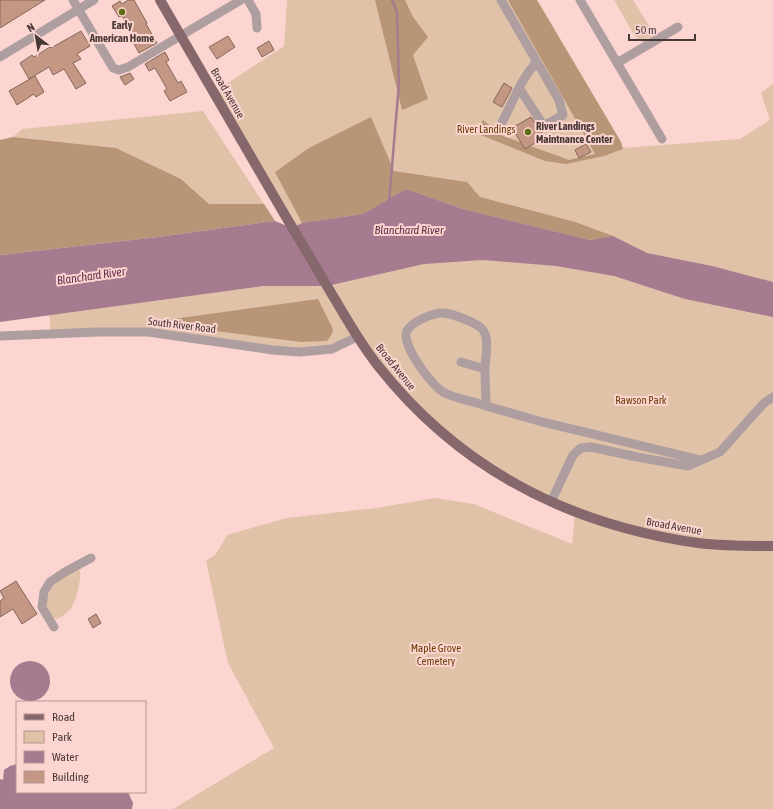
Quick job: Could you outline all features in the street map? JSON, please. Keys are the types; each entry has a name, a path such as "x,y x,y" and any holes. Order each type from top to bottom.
{"main road":[{"name":"Broad Avenue","path":"160,0 357,337 394,386 426,419 493,471 527,491 575,513 608,524 700,543 773,546"}],"street":[{"path":"73,0 113,68 119,70 128,67 241,0"},
{"path":"0,57 94,0"},
{"path":"248,0 256,14 257,28"},
{"path":"501,0 559,100 563,115 544,126 519,88"},
{"path":"580,0 662,139"},
{"path":"617,63 678,27"},
{"path":"500,126 519,88 531,68 538,62"},
{"path":"486,406 486,343 482,329 473,323 443,313 425,318 410,326 405,338 408,346 422,370 438,389 446,394 486,406 539,421 701,460"},
{"name":"South River Road","path":"0,336 98,332 148,332 273,350 300,352 332,349 357,337"},
{"path":"461,362 485,368"},
{"path":"551,502 573,455 581,448 591,447 688,466 720,452 764,403 773,397"},
{"path":"54,627 42,608 44,592 50,582 91,558"}],"green space":[{"path":"287,0 537,0 621,142 623,148 740,139 770,120 761,93 773,84 773,809 173,809 274,748 228,663 206,561 216,554 227,535 287,518 376,508 435,498 474,504 572,544 575,513 488,467 426,419 357,337 332,349 300,352 148,332 51,334 47,282 303,245 214,92 284,46"},
{"path":"375,0 405,0 413,17 428,37 413,55 428,99 402,110"},
{"name":"River Landings","path":"508,0 537,0 621,142 623,149 604,156 566,164 545,161 476,133 483,120 503,136 569,160 595,154"},
{"path":"614,0 633,0 653,32 651,37 642,42 634,35"},
{"path":"203,111 264,204 209,204 181,179 116,148 13,137 22,129"},
{"path":"371,117 394,171 467,182 480,197 575,222 613,236 590,240 463,209 406,189 363,214 302,223 275,172 309,148"},
{"path":"13,137 116,148 181,179 209,204 264,204 275,221 158,237 0,255 0,140"},
{"path":"318,299 333,329 332,334 327,341 301,342 201,329 172,327 173,319"},
{"path":"77,569 80,571 80,576 75,600 71,608 65,614 56,619 48,610 47,603 50,592 61,579"}],"water":[{"name":"Blanchard River","path":"406,189 463,209 590,240 613,236 647,253 712,266 773,282 773,317 685,299 614,276 556,266 483,260 424,264 327,286 263,286 0,322 0,255 158,237 275,221 292,228 302,223 363,214"},
{"path":"26,661 34,661 41,664 47,670 50,681 47,692 41,698 34,701 26,701 19,698 13,692 10,685 10,677 13,670 19,664"},
{"path":"16,764 16,793 128,793 133,803 132,809 0,809 0,779 3,780 4,770"}],"building":[{"path":"0,0 45,0 0,28"},
{"path":"128,0 134,0 157,43 139,53 133,42 136,40 122,16 119,17 112,6 120,1 122,4"},
{"path":"81,31 90,46 77,54 81,59 73,63 86,83 76,89 64,69 53,75 49,67 29,79 20,63 32,55 34,57"},
{"path":"228,36 235,47 217,59 209,47"},
{"path":"269,41 274,50 262,57 257,48"},
{"path":"165,52 169,60 166,62 178,83 181,81 187,92 170,101 164,91 167,89 155,68 149,71 145,64"},
{"path":"130,73 134,79 125,85 120,77"},
{"path":"35,76 44,92 36,97 34,94 17,105 9,91"},
{"path":"504,83 512,88 502,107 493,102"},
{"name":"River Landings Maintnance Center","path":"531,117 545,137 525,149 512,128"},
{"path":"586,144 591,152 579,158 575,150"},
{"path":"16,581 37,614 22,624 13,609 0,617 0,601 4,598 0,591"},
{"path":"96,614 101,623 93,628 88,619"}],"waterway":[{"path":"389,202 399,83 397,12 392,0"}],"place":[{"name":"Early American Home","path":"122,12"},
{"name":"River Landings Maintnance Center","path":"528,132"}],"park label":[{"name":"Rawson Park","path":"641,400"},
{"name":"Maple Grove Cemetery","path":"436,654"}]}
